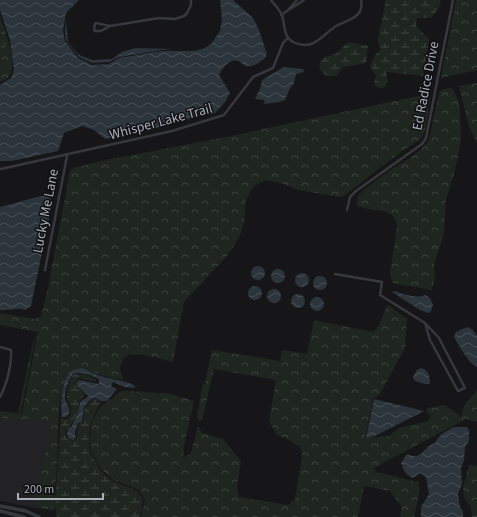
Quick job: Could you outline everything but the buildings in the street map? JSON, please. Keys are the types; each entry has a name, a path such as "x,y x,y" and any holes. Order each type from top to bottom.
{"street":[{"path":"110,26 96,23 94,24 94,29 95,31 101,31 110,26 159,18 175,19 184,16 189,10 191,0"},
{"path":"271,0 281,14 284,29 288,38 298,44 304,45 315,42 332,29 358,14 362,6 361,0"},
{"path":"288,9 297,0"},
{"path":"281,14 304,0"},
{"name":"Ed Radice Drive","path":"347,210 350,197 356,191 422,144 426,138 453,0"},
{"name":"Whisper Lake Trail","path":"1,169 67,156 172,131 224,115 253,77 273,68 283,43 288,38"},
{"name":"Lucky Me Lane","path":"45,270 67,156"},
{"path":"335,274 382,282 380,295 425,323 439,338 464,388 458,391 430,340 425,323"},
{"path":"0,346 11,350 11,357 4,390 0,397"},
{"path":"0,506 26,511 39,517"},
{"path":"0,511 24,517"}],"shaded area":[{"path":"0,412 52,421 36,508 0,501"}],"green space":[{"path":"386,0 441,0 440,6 431,18 417,18 416,26 429,39 423,76 386,72 388,82 383,88 379,88 374,85 376,76 370,66 375,55 380,50 378,38"},
{"path":"456,0 477,0 477,70 441,78"},
{"path":"0,16 8,41 0,63"},
{"path":"8,41 12,59 11,71 6,80 0,82 0,63"},
{"path":"349,42 368,46 366,63 343,67 337,76 325,75 319,65 323,58 335,54"},
{"path":"477,83 477,143 469,127 459,86"},
{"path":"452,88 458,99 460,108 461,140 455,171 446,200 444,233 434,265 435,277 432,290 393,283 390,274 397,226 395,219 387,212 363,208 357,205 358,195 390,170 422,149 429,139 439,93 441,90"},
{"path":"418,96 430,97 426,127 422,138 394,157 344,196 339,197 298,190 284,184 266,180 254,186 246,200 244,223 239,238 227,256 184,302 173,362 144,355 129,355 122,361 120,366 123,377 122,380 101,375 82,368 70,371 65,381 60,404 55,508 52,511 48,509 36,508 35,506 51,422 27,419 19,421 0,417 0,411 22,414 38,332 0,325 0,313 35,319 41,316 47,293 70,171 74,168 101,161 231,136"},
{"path":"388,305 407,319 405,348 380,394 373,399 365,438 389,436 399,428 428,421 431,416 427,413 427,408 445,405 461,417 464,406 477,390 477,422 466,419 374,468 377,472 418,482 420,489 414,517 400,517 402,507 390,491 364,486 358,517 141,517 145,500 139,490 112,479 101,469 91,452 90,437 92,421 100,407 121,391 168,393 194,401 184,446 183,458 191,453 198,426 202,433 223,439 241,461 237,486 239,497 288,505 295,499 302,456 299,446 277,435 269,421 276,380 214,369 202,420 199,421 197,417 202,386 205,383 212,350 280,361 282,350 307,354 314,320 373,332 379,326"},
{"path":"36,333 21,413 18,413 32,347"},
{"path":"73,375 86,375 97,380 95,382 79,378 75,382 78,388 85,394 79,402 78,411 71,425 67,428 65,434 67,439 73,441 77,438 79,424 83,422 85,408 92,400 95,399 101,402 91,421 89,437 90,452 100,470 111,480 138,491 143,500 140,517 57,517 55,498 61,418 67,419 70,416 71,408 67,398 67,392"},
{"path":"469,465 477,466 477,517 472,517 471,508 464,497 463,488"}],"water":[{"path":"0,0 79,0 66,13 63,30 65,41 78,58 92,65 109,64 119,58 163,51 195,51 205,48 212,43 220,31 222,19 220,0 233,0 253,18 259,30 267,54 264,59 252,66 246,66 235,60 229,62 222,69 219,75 230,93 225,102 214,114 203,115 149,130 136,129 126,136 105,139 94,130 82,126 64,133 58,151 12,161 0,161 0,85 11,78 14,70 10,40 0,10"},
{"path":"66,21 68,42 79,55 92,60 112,59 122,52 135,48 173,49 119,57 109,62 92,63 79,57 66,40"},
{"path":"284,67 303,69 304,72 296,74 294,83 285,100 263,104 265,102 264,100 255,99 260,89 262,80"},
{"path":"41,196 48,196 51,199 52,204 31,306 25,310 0,310 0,207"},
{"path":"255,266 261,266 265,270 265,276 261,280 255,280 251,276 251,270"},
{"path":"275,269 281,269 285,273 285,279 281,283 275,283 271,279 271,273"},
{"path":"299,273 305,273 309,277 309,283 305,287 299,287 295,283 295,277"},
{"path":"317,276 323,276 327,280 327,286 323,290 317,290 313,286 313,280"},
{"path":"252,286 258,286 262,290 262,296 258,300 252,300 248,296 248,290"},
{"path":"271,289 277,289 281,293 281,299 277,303 271,303 267,299 267,293"},
{"path":"394,291 413,296 425,295 430,298 433,305 431,311 429,313 420,310 392,292"},
{"path":"295,294 301,294 305,298 305,304 301,308 295,308 291,304 291,298"},
{"path":"314,297 320,297 324,301 324,307 320,311 314,311 310,307 310,301"},
{"path":"467,327 473,330 477,336 477,367 467,358 454,337 456,332"},
{"path":"82,368 100,376 130,383 134,385 135,388 125,387 113,382 111,386 117,389 107,401 101,401 95,398 91,399 84,407 82,422 78,423 75,433 76,437 73,440 68,438 68,428 72,426 78,412 80,402 89,396 78,387 76,383 79,380 99,384 99,379 89,375 83,373 73,374 66,388 65,394 65,399 70,412 66,417 62,417 61,407 63,387 67,376 71,371"},
{"path":"421,368 428,374 430,384 415,381 413,377 417,370"},
{"path":"374,399 424,411 375,436 366,438"},
{"path":"454,427 467,427 469,431 469,441 465,447 464,460 461,468 462,484 458,494 460,507 463,511 463,517 421,517 421,507 429,494 426,477 420,473 413,478 410,477 405,472 401,463 406,455 419,455 435,443 441,435"}]}
